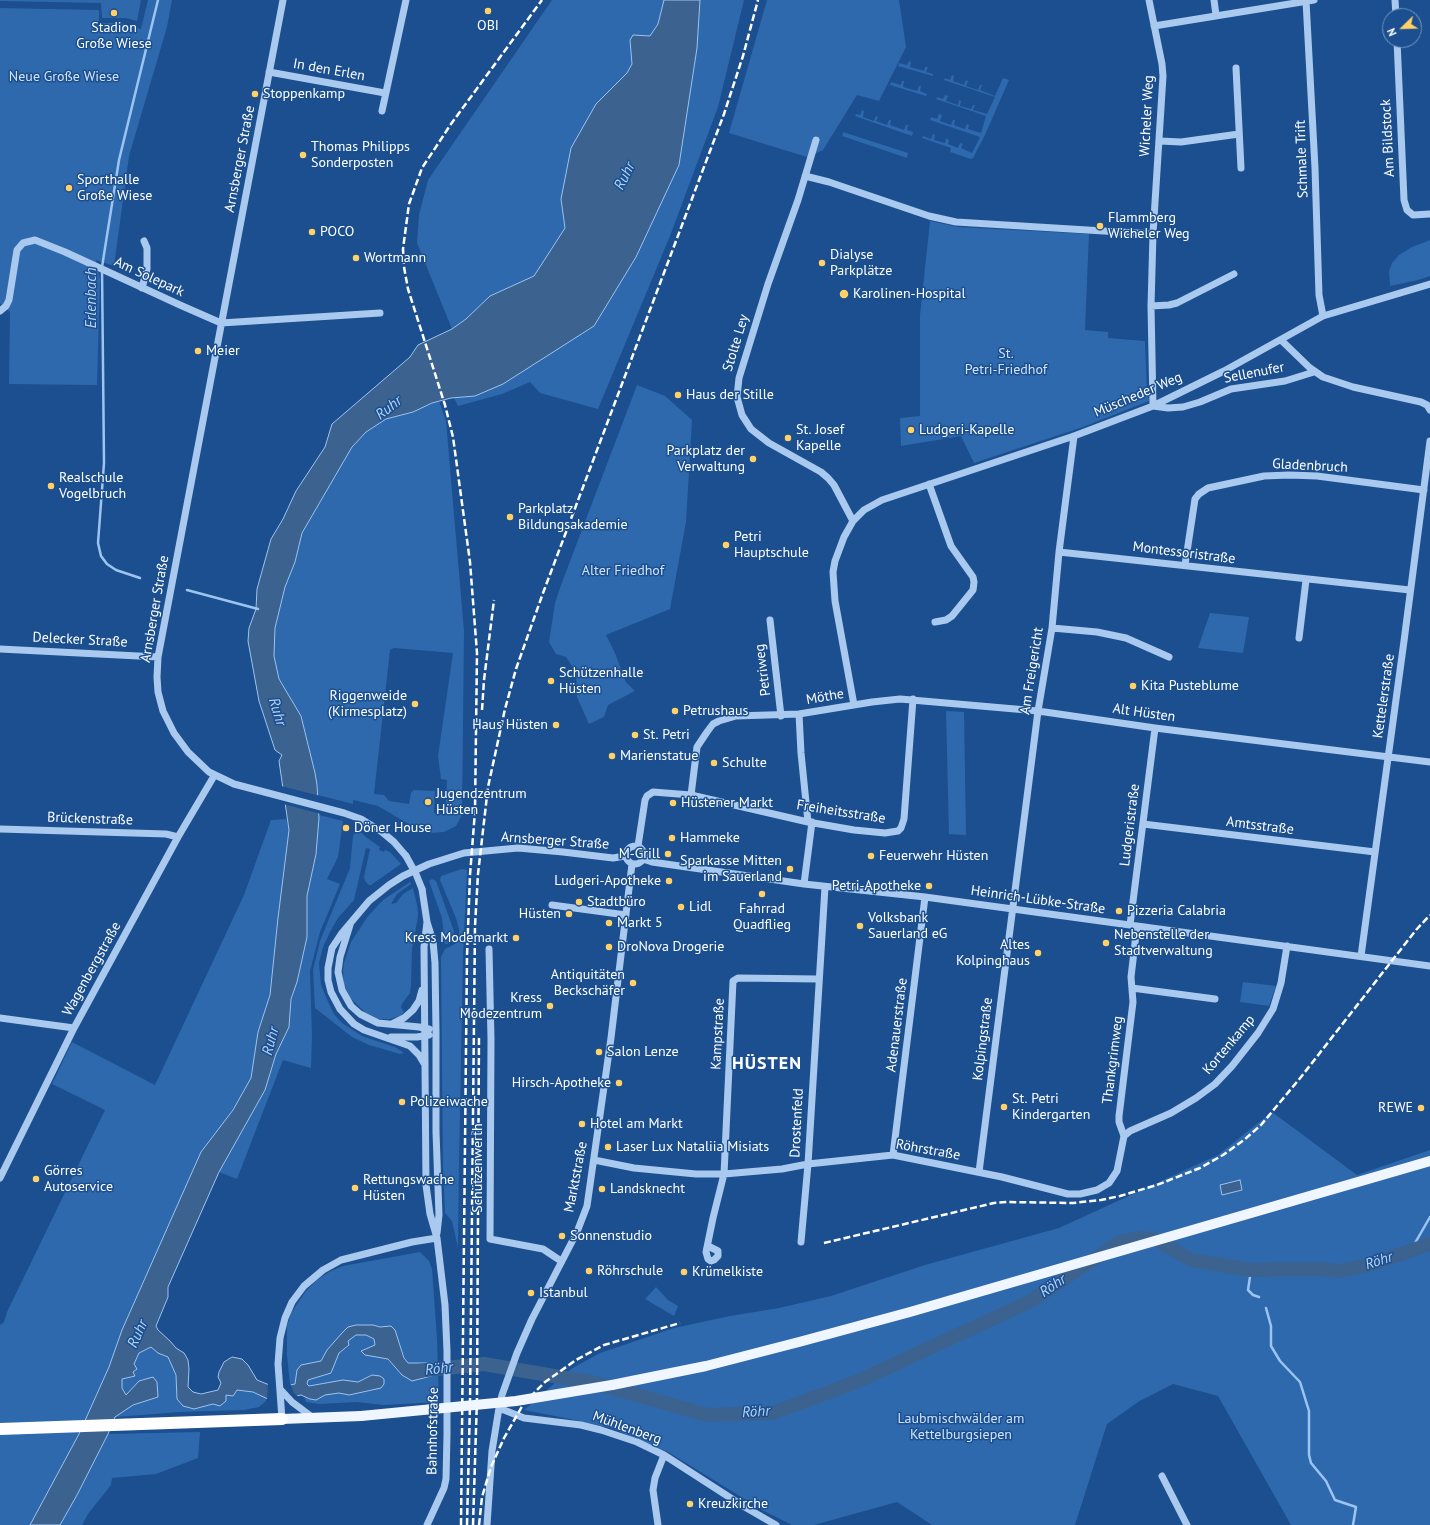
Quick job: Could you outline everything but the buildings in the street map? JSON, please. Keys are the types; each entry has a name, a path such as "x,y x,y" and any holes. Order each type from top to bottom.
{"highway":[{"path":"0,1429 282,1419"}],"main road":[{"path":"282,1419 390,1414 516,1401 638,1381 706,1366 910,1312 1430,1161"}],"street":[{"name":"Arnsberger Straße","path":"283,0 158,657 156,676 160,702 166,718 180,743 204,768 214,776 234,784 344,813 361,819 382,832 394,842 406,856 422,889 427,922 434,948 436,1031"},
{"path":"382,111 406,0"},
{"name":"Wicheler Weg","path":"1149,0 1163,76 1153,234 1151,306 1153,406"},
{"path":"1214,0 1216,15"},
{"path":"1154,26 1310,1"},
{"name":"Schmale Trift","path":"1310,1 1319,295 1323,316"},
{"name":"Am Bildstock","path":"1397,48 1404,200 1407,210 1413,216 1430,214"},
{"path":"1236,68 1241,168"},
{"name":"In den Erlen","path":"269,72 386,93"},
{"path":"1160,141 1181,142 1239,134"},
{"name":"Stolte Ley","path":"816,140 768,284 739,378 737,397 742,415 751,429 769,443 821,472 828,478 834,485 853,521"},
{"path":"805,176 829,182 929,216 962,223 1153,234"},
{"name":"Am Solepark","path":"0,311 6,306 8,300 17,250 23,243 32,240 39,241 180,306 221,322"},
{"path":"142,288 147,269 147,248 144,241"},
{"path":"1151,306 1177,303 1234,274"},
{"name":"Müscheder Weg","path":"853,521 864,510 876,503 1074,436 1153,406 1281,340 1323,316 1430,284"},
{"path":"221,322 380,313"},
{"path":"1281,340 1314,372 1323,377 1336,382 1424,404 1430,410"},
{"name":"Sellenufer","path":"1153,406 1168,408 1183,407 1231,390 1285,381 1314,372"},
{"name":"Am Freigericht","path":"1013,909 1038,711 1052,628 1059,552 1074,436"},
{"name":"Kettelerstraße","path":"1361,956 1430,441"},
{"name":"Gladenbruch","path":"1185,565 1193,504 1198,494 1208,488 1264,476 1289,475 1317,476 1424,490"},
{"path":"929,484 951,546 973,577 974,582 973,590 952,616 946,620 935,622"},
{"name":"Möthe","path":"691,795 697,747 714,724 725,718 736,716 781,716 854,705 835,601 833,578 837,556 844,537 853,521"},
{"name":"Montessoristraße","path":"1059,552 1185,565 1306,580 1410,590"},
{"path":"1299,638 1306,580"},
{"name":"Petriweg","path":"770,620 781,716"},
{"path":"1052,628 1097,632 1126,638 1170,657"},
{"name":"Delecker Straße","path":"0,649 158,657"},
{"name":"Alt Hüsten","path":"854,705 913,699 1038,711 1155,728 1430,762"},
{"name":"Freiheitsstraße","path":"638,846 645,800 650,794 658,792 691,795 810,822 854,830 885,833 895,832 901,828 904,819 913,699"},
{"path":"799,714 801,753 810,822 804,884"},
{"name":"Ludgeristraße","path":"1133,926 1143,824 1155,728"},
{"name":"Wagenbergstraße","path":"0,1178 74,1028 178,837 214,776"},
{"name":"Amtsstraße","path":"1143,824 1375,852"},
{"name":"Brückenstraße","path":"0,829 166,834 178,837"},
{"path":"638,846 643,850 643,859 639,863 632,864 628,861 626,851 630,847 638,846"},
{"name":"Arnsberger Straße","path":"426,1067 410,1046 364,1030 350,1021 340,1010 331,992 328,974 330,955 336,940 369,901 389,885 425,866 464,853 518,848 613,858 626,856"},
{"name":"Heinrich-Lübke-Straße","path":"643,859 652,862 804,884 1013,909 1430,966"},
{"name":"Marktstraße","path":"487,1525 492,1451 498,1408 502,1395 517,1353 532,1319 576,1232 587,1206 632,864"},
{"name":"Drostenfeld","path":"801,1242 808,1164 824,886"},
{"name":"Adenauerstraße","path":"893,1156 926,898"},
{"path":"552,905 626,915"},
{"name":"Kolpingstraße","path":"979,1172 1013,909"},
{"name":"Arnsberger Straße","path":"350,923 339,966 340,982 344,995 351,1006 360,1014 378,1023 426,1032 424,947 427,922"},
{"name":"Thankgrimweg","path":"1100,1189 1109,1183 1117,1171 1124,1136 1118,1120 1133,1002 1131,977 1133,926"},
{"name":"Kortenkamp","path":"1124,1136 1130,1131 1171,1113 1196,1098 1215,1084 1232,1066 1252,1042 1270,1013 1281,983 1287,946"},
{"name":"Schützenwerth","path":"489,949 491,1039 490,1239 543,1250 561,1261"},
{"name":"Kampstraße","path":"724,1174 734,981 738,978 818,979"},
{"name":"Arnsberger Straße","path":"391,1025 404,1018 413,1010 420,996 424,982"},
{"path":"1132,988 1215,999"},
{"path":"0,1018 74,1028"},
{"path":"385,1037 417,1037 426,1032 436,1031"},
{"name":"Bahnhofstraße","path":"436,1031 436,1132 439,1216 437,1238"},
{"name":"Bahnhofstraße","path":"426,1032 426,1185 430,1214 437,1238 445,1305 447,1351 446,1479 444,1488 427,1525"},
{"name":"Röhrstraße","path":"594,1160 634,1168 696,1174 724,1174 893,1156 979,1172 1068,1194 1088,1193 1100,1189"},
{"path":"708,1246 724,1174"},
{"path":"282,1419 278,1364 280,1338 285,1318 292,1302 304,1286 323,1270 348,1258 412,1242 437,1238"},
{"path":"280,1389 292,1402 312,1417"},
{"name":"Mühlenberg","path":"498,1408 524,1418 581,1425 602,1430 637,1442 664,1455 774,1525"},
{"path":"658,1525 653,1490 655,1478 664,1455"},
{"path":"1162,1476 1187,1525"}],"green space":[{"name":"Stadion Große Wiese","path":"0,0 141,0 137,21 126,18 102,18 101,3"},
{"name":"Neue Große Wiese","path":"148,0 172,0 167,27 129,156 114,266 96,260 100,279 97,385 9,384 10,312 0,303 0,8 99,10 99,23 121,23 141,29"},
{"path":"552,0 664,0 658,24 650,36 630,40 632,64 627,73 596,104 561,199 565,228 534,276 490,296 466,319 452,329 417,243 419,215 428,180"},
{"path":"700,0 744,0 718,107 670,236 598,409 540,393 530,382 502,394 458,406 454,398 475,396 503,384 594,326 636,257 679,165 697,48"},
{"path":"767,0 899,0 906,47 879,101 857,95 823,150 807,157 729,133"},
{"path":"909,61 911,62 910,67 924,71 925,67 928,67 926,72 933,74 933,76 898,66 899,63 907,65"},
{"path":"952,75 954,76 953,81 964,85 966,80 968,81 966,86 978,90 980,85 982,85 980,90 995,96 1003,78 1009,80 985,135 973,158 971,159 950,152 951,148 922,138 923,136 931,139 933,134 935,135 934,140 945,143 946,138 949,140 948,144 958,148 960,143 963,144 961,148 972,153 980,137 930,120 931,117 937,119 939,114 942,115 940,121 951,125 953,120 955,120 954,125 965,129 967,124 969,125 968,129 981,133 986,116 936,99 937,97 943,99 945,95 948,96 946,101 958,105 959,100 961,101 960,106 971,109 973,105 975,105 973,110 987,114 995,97 944,80 945,78 950,80"},
{"path":"902,81 904,81 903,87 917,91 919,86 921,86 920,91 927,94 926,96 890,85 891,82 901,85"},
{"path":"862,110 864,111 863,117 874,121 876,116 878,117 876,121 887,125 889,120 891,120 890,125 904,130 906,125 908,125 907,130 913,132 912,136 855,116 856,114 860,115"},
{"path":"843,132 908,153 907,158 842,136"},
{"name":"St. Petri-Friedhof","path":"930,221 958,227 1089,234 1085,330 1108,332 1108,338 1145,341 1147,392 1149,401 1083,427 974,463 961,436 901,446 900,418 920,416 920,315"},
{"path":"1430,240 1430,276 1390,286 1389,271 1392,263 1399,255 1412,247"},
{"name":"Alter Friedhof","path":"637,385 665,396 692,420 686,522 670,609 606,635 615,653 625,681 635,691 608,705 604,717 589,724 577,697 576,672 566,657 556,654 549,642 555,603 561,585"},
{"path":"439,401 446,421 464,631 462,815 456,826 444,832 430,833 407,823 378,806 353,800 353,804 318,795 301,716 279,679 274,656 275,628 285,587 295,562 302,533 352,447 366,432 386,419 413,412","holes":["394,648 453,653 438,756 441,779 447,780 445,815 434,813 435,791 414,790 411,793 409,804 389,801 384,795 374,794 390,650"]},
{"path":"1210,613 1249,617 1243,653 1198,648"},
{"path":"946,711 964,712 966,835 949,834"},
{"path":"319,815 343,821 338,857 327,879 340,884 320,932 310,971 312,1036 311,1068 283,1060 237,1179 219,1172 265,1090 276,1054 289,1027 291,999 297,982 307,937 307,896 316,854"},
{"path":"286,819 289,830 270,995 258,1032 251,1078 233,1110 201,1152 122,1330 109,1367 79,1434 30,1525 0,1525 0,1325 4,1322 7,1312 105,1110 52,1084 72,1042 155,1085 244,895 271,820"},
{"path":"357,829 380,847 379,850 390,852 401,864 369,885 365,881 364,877 370,849 366,848 354,900 338,918 323,947 319,963 321,985 334,1014 342,1023 362,1036 395,1047 404,1053 400,1054 369,1045 352,1037 315,1008 313,970 320,941 350,868 353,836"},
{"path":"462,869 467,870 463,955 458,1248 452,1221 445,1213 443,1168 441,957 445,949 455,944 459,938 459,930 456,918 440,880 441,876"},
{"path":"432,879 436,881 454,931 452,941 448,944 445,944 442,918 429,881"},
{"path":"410,882 411,884 397,894 391,904 396,903 403,894 413,888 418,914 412,949 410,993 402,1004 401,1007 404,1012 400,1016 390,1019 378,1019 366,1013 351,999 344,985 344,963 351,942 368,916 383,900"},
{"path":"1243,982 1276,986 1269,1006 1240,1002"},
{"name":"Laubmischwälder am Kettelburgsiepen","path":"1272,1112 1357,1175 1430,1150 1430,1525 1291,1525 1218,1396 1173,1384 1138,1402 1107,1424 1075,1525 932,1525 897,1502 814,1525 792,1525 764,1511 668,1452 611,1428 524,1410 571,1369 600,1353 674,1328 730,1316 779,1308 831,1296 925,1265 1059,1228 1218,1155"},
{"path":"420,1252 429,1261 432,1269 437,1339 439,1402 383,1405 357,1402 319,1404 306,1402 304,1397 316,1400 325,1395 339,1393 349,1395 381,1388 384,1384 372,1375 358,1382 343,1380 309,1386 307,1384 308,1380 331,1373 339,1353 349,1346 348,1341 356,1335 366,1335 374,1339 375,1345 402,1375 436,1363 408,1363 405,1359 395,1330 391,1326 380,1327 373,1325 337,1340 327,1350 321,1361 301,1365 297,1370 295,1384 290,1385 287,1355 287,1326 291,1313 306,1291 317,1280 329,1272 343,1266"},
{"path":"656,1287 668,1300 678,1306 674,1316 645,1299"},
{"path":"151,1347 158,1353 168,1357 176,1375 177,1399 183,1406 194,1409 213,1404 226,1395 233,1396 237,1390 253,1392 266,1398 266,1401 259,1407 244,1410 180,1412 115,1417 133,1405 158,1397 139,1381 126,1395 122,1388 121,1379 133,1372 134,1364 139,1353"},
{"path":"200,1432 198,1458 156,1474 112,1478 111,1485 88,1514 82,1525 60,1525 108,1434"}],"water":[{"name":"Ruhr","path":"664,0 700,0 697,48 679,165 636,257 594,326 503,384 475,396 451,398 432,403 413,412 386,419 366,432 352,447 302,533 295,562 285,587 275,628 274,656 279,679 301,716 317,785 319,818 316,854 307,896 307,937 297,982 291,999 289,1027 276,1054 265,1090 219,1172 168,1287 168,1297 156,1326 158,1330 176,1348 184,1353 188,1360 188,1387 193,1392 201,1394 218,1390 221,1383 218,1377 219,1372 224,1362 232,1357 242,1359 248,1365 257,1380 272,1386 295,1384 297,1370 301,1365 321,1361 327,1350 342,1333 348,1327 356,1325 373,1325 380,1327 391,1326 395,1330 404,1358 408,1363 436,1363 435,1375 412,1381 402,1375 388,1359 365,1355 361,1351 375,1345 374,1339 366,1335 356,1335 348,1341 349,1345 339,1353 331,1373 308,1380 307,1384 309,1386 343,1380 358,1382 372,1375 380,1376 384,1379 384,1384 381,1388 349,1395 339,1393 325,1395 316,1400 301,1395 272,1401 253,1392 237,1390 233,1396 226,1395 226,1401 220,1406 213,1404 194,1409 183,1406 177,1399 176,1375 168,1357 158,1353 151,1347 139,1353 134,1364 137,1369 133,1372 135,1376 122,1379 122,1388 126,1395 139,1381 153,1377 157,1382 158,1397 133,1405 115,1417 77,1495 60,1525 30,1525 79,1434 109,1367 122,1330 201,1152 233,1110 251,1078 258,1032 270,995 289,830 279,761 282,755 275,750 259,701 248,641 249,628 256,609 257,589 271,539 283,519 296,491 325,447 332,424 410,357 418,345 452,329 466,319 490,296 534,276 565,228 561,199 571,148 596,104 627,73 632,64 630,40 633,35 650,36 658,24"},
{"path":"1240,1180 1242,1190 1222,1195 1220,1185"}],"pier":[{"path":"281,786 320,796 321,814 283,804"},
{"path":"268,1382 272,1384 290,1383 294,1393 299,1397 287,1403 271,1403 267,1401"}],"waterway":[{"name":"Erlenbach","path":"140,578 116,570 107,564 101,556 98,543 104,463 102,267 119,160 158,0"},
{"path":"187,590 258,609"},
{"path":"1411,1250 1430,1217"},
{"name":"Röhr","path":"417,1371 484,1364 595,1383 707,1415 773,1413 856,1382 1029,1302 1120,1242 1142,1238 1157,1240 1191,1260 1251,1270 1317,1269 1341,1271 1369,1265 1430,1244"},
{"path":"1251,1270 1248,1290 1253,1295 1259,1297"},
{"path":"1266,1308 1271,1326 1271,1346 1280,1361 1300,1382 1309,1411 1309,1455 1311,1463 1326,1481 1335,1500 1356,1507 1353,1525"}],"railway":[{"path":"461,1525 467,956 470,875 475,811 477,653 470,562 453,437 445,405 408,289 404,267 403,249 409,204 422,168 451,124 542,0"},
{"path":"467,1525 470,1404 475,926 478,874 488,787 505,709 516,669 543,593 724,114 743,56 758,0"},
{"path":"482,710 484,680 494,600"},
{"path":"824,1243 994,1203 1073,1203 1101,1200 1157,1185 1200,1168 1223,1155 1244,1140 1261,1125 1301,1077 1416,930 1430,915"},
{"path":"473,1525 477,1398 479,1035"},
{"path":"479,1525 482,1497 491,1467 504,1438 524,1403 545,1382 576,1360 604,1345 680,1323"}],"place":[{"name":"OBI","path":"488,11"},
{"name":"Stadion Große Wiese","path":"114,13"},
{"name":"Stoppenkamp","path":"255,94"},
{"name":"Thomas Philipps Sonderposten","path":"303,155"},
{"name":"Sporthalle Große Wiese","path":"69,188"},
{"name":"Flammberg Wicheler Weg","path":"1100,226"},
{"name":"POCO","path":"312,232"},
{"name":"Wortmann","path":"356,258"},
{"name":"Dialyse Parkplätze","path":"822,263"},
{"name":"Karolinen-Hospital","path":"844,294"},
{"name":"Meier","path":"198,351"},
{"name":"Haus der Stille","path":"678,395"},
{"name":"Ludgeri-Kapelle","path":"911,430"},
{"name":"St. Josef Kapelle","path":"788,438"},
{"name":"Parkplatz der Verwaltung","path":"753,459"},
{"name":"Realschule Vogelbruch","path":"51,486"},
{"name":"Parkplatz Bildungsakademie","path":"510,517"},
{"name":"Petri Hauptschule","path":"726,545"},
{"name":"Schützenhalle Hüsten","path":"551,681"},
{"name":"Kita Pusteblume","path":"1133,686"},
{"name":"Riggenweide (Kirmesplatz)","path":"415,704"},
{"name":"Petrushaus","path":"675,711"},
{"name":"Haus Hüsten","path":"556,725"},
{"name":"St. Petri","path":"635,735"},
{"name":"Marienstatue","path":"612,756"},
{"name":"Schulte","path":"714,763"},
{"name":"Jugendzentrum Hüsten","path":"428,802"},
{"name":"Hüstener Markt","path":"673,803"},
{"name":"Döner House","path":"346,828"},
{"name":"Hammeke","path":"672,838"},
{"name":"M-Grill","path":"668,854"},
{"name":"Feuerwehr Hüsten","path":"871,856"},
{"name":"Sparkasse Mitten im Sauerland","path":"790,869"},
{"name":"Ludgeri-Apotheke","path":"669,881"},
{"name":"Petri-Apotheke","path":"929,886"},
{"name":"Fahrrad Quadflieg","path":"762,894"},
{"name":"Stadtbüro","path":"579,902"},
{"name":"Lidl","path":"681,907"},
{"name":"Pizzeria Calabria","path":"1119,911"},
{"name":"Hüsten","path":"569,914"},
{"name":"Markt 5","path":"609,923"},
{"name":"Volksbank Sauerland eG","path":"860,926"},
{"name":"Kress Modemarkt","path":"516,938"},
{"name":"Nebenstelle der Stadtverwaltung","path":"1106,943"},
{"name":"DroNova Drogerie","path":"609,947"},
{"name":"Altes Kolpinghaus","path":"1038,953"},
{"name":"Antiquitäten Beckschäfer","path":"633,983"},
{"name":"Kress Modezentrum","path":"550,1006"},
{"name":"Salon Lenze","path":"599,1052"},
{"name":"Hirsch-Apotheke","path":"619,1083"},
{"name":"Polizeiwache","path":"402,1102"},
{"name":"St. Petri Kindergarten","path":"1004,1107"},
{"name":"REWE","path":"1421,1108"},
{"name":"Hotel am Markt","path":"582,1124"},
{"name":"Laser Lux Nataliia Misiats","path":"608,1147"},
{"name":"Görres Autoservice","path":"36,1179"},
{"name":"Rettungswache Hüsten","path":"355,1188"},
{"name":"Landsknecht","path":"602,1189"},
{"name":"Sonnenstudio","path":"562,1236"},
{"name":"Röhrschule","path":"589,1271"},
{"name":"Krümelkiste","path":"684,1272"},
{"name":"Istanbul","path":"531,1293"},
{"name":"Kreuzkirche","path":"690,1504"}],"district":[{"name":"HÜSTEN","path":"767,1064"}]}
